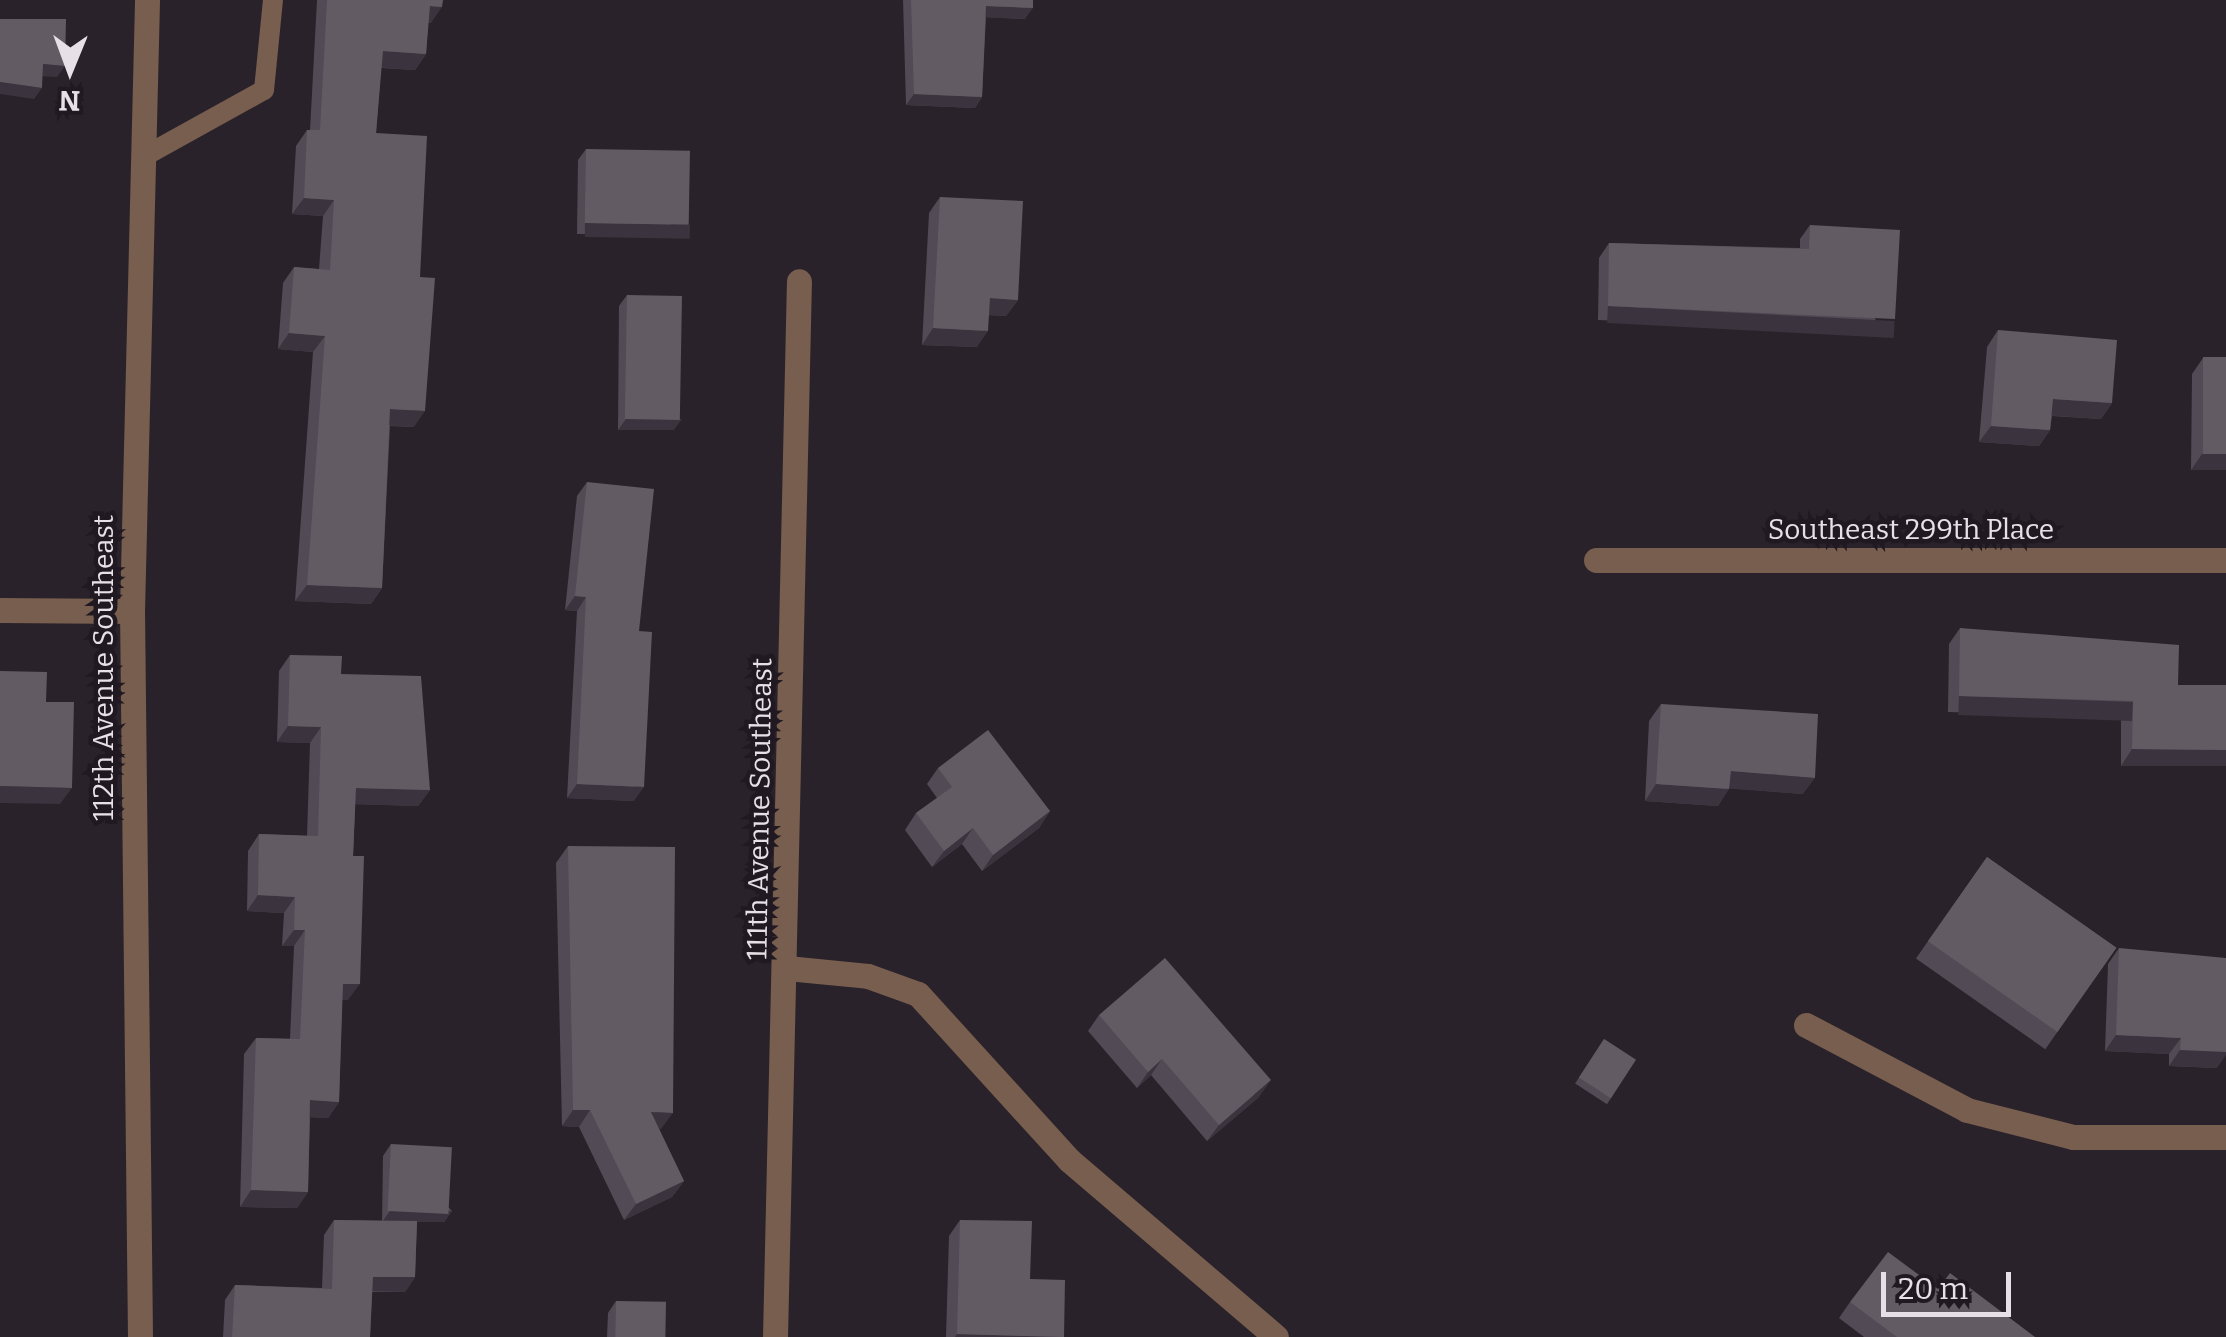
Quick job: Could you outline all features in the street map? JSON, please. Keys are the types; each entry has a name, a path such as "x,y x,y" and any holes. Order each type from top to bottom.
{"street":[{"name":"112th Avenue Southeast","path":"140,1337 132,611 147,0"},
{"name":"111th Avenue Southeast","path":"775,1337 787,968 799,281"},
{"name":"Southeast 299th Place","path":"1596,560 2226,560"},
{"path":"0,610 132,611"},
{"path":"787,968 868,976 918,994 1069,1160 1276,1337"},
{"path":"1806,1024 1966,1110 2073,1137 2226,1137"}],"lane":[{"path":"143,157 264,90 273,0"}],"building":[{"path":"327,0 443,0 442,7 430,6 426,54 383,51 376,133 427,136 420,277 435,278 425,411 390,409 382,588 307,585 325,336 289,333 294,267 330,270 334,200 304,198 307,130 320,130"},
{"path":"911,0 1033,0 1033,8 986,6 982,97 914,94"},
{"path":"0,19 66,19 65,66 43,64 42,88 0,82"},
{"path":"586,149 690,151 689,225 585,223"},
{"path":"940,197 1023,201 1018,300 990,298 988,331 933,328"},
{"path":"1810,225 1900,230 1895,319 1608,306 1609,243 1809,249"},
{"path":"627,295 682,296 680,420 625,419"},
{"path":"1998,330 2117,340 2112,403 2053,399 2050,430 1991,426"},
{"path":"2203,357 2226,357 2226,454 2203,454"},
{"path":"587,482 654,489 639,631 652,632 644,787 577,784 586,597 575,596"},
{"path":"1960,628 2179,645 2178,685 2226,685 2226,750 2132,749 2133,701 1959,696"},
{"path":"290,655 342,656 341,674 421,676 430,790 356,788 353,856 364,856 360,984 343,984 339,1102 310,1100 308,1192 251,1190 256,1038 300,1039 305,930 294,930 295,897 258,895 259,834 318,836 321,727 288,726"},
{"path":"0,671 47,672 46,702 74,702 72,788 0,786"},
{"path":"1661,704 1818,714 1815,778 1731,771 1729,789 1656,784"},
{"path":"988,730 1050,811 993,855 973,828 944,851 916,813 952,787 938,768"},
{"path":"568,846 675,847 673,1113 651,1112 684,1181 636,1204 590,1110 573,1110"},
{"path":"1987,857 2116,948 2057,1032 1928,941"},
{"path":"2119,948 2226,958 2226,1052 2180,1050 2181,1038 2116,1035"},
{"path":"1165,958 1271,1080 1219,1125 1162,1059 1148,1072 1099,1015"},
{"path":"1604,1039 1636,1060 1611,1098 1579,1078"},
{"path":"391,1144 452,1147 448,1214 387,1211"},
{"path":"334,1220 417,1221 415,1277 373,1277 370,1337 232,1337 235,1285 332,1289"},
{"path":"960,1220 1032,1221 1030,1279 1065,1280 1064,1337 957,1334"},
{"path":"1888,1252 1938,1289 1950,1273 2035,1337 1897,1337 1850,1302"},
{"path":"616,1301 666,1302 665,1337 615,1337"}]}
